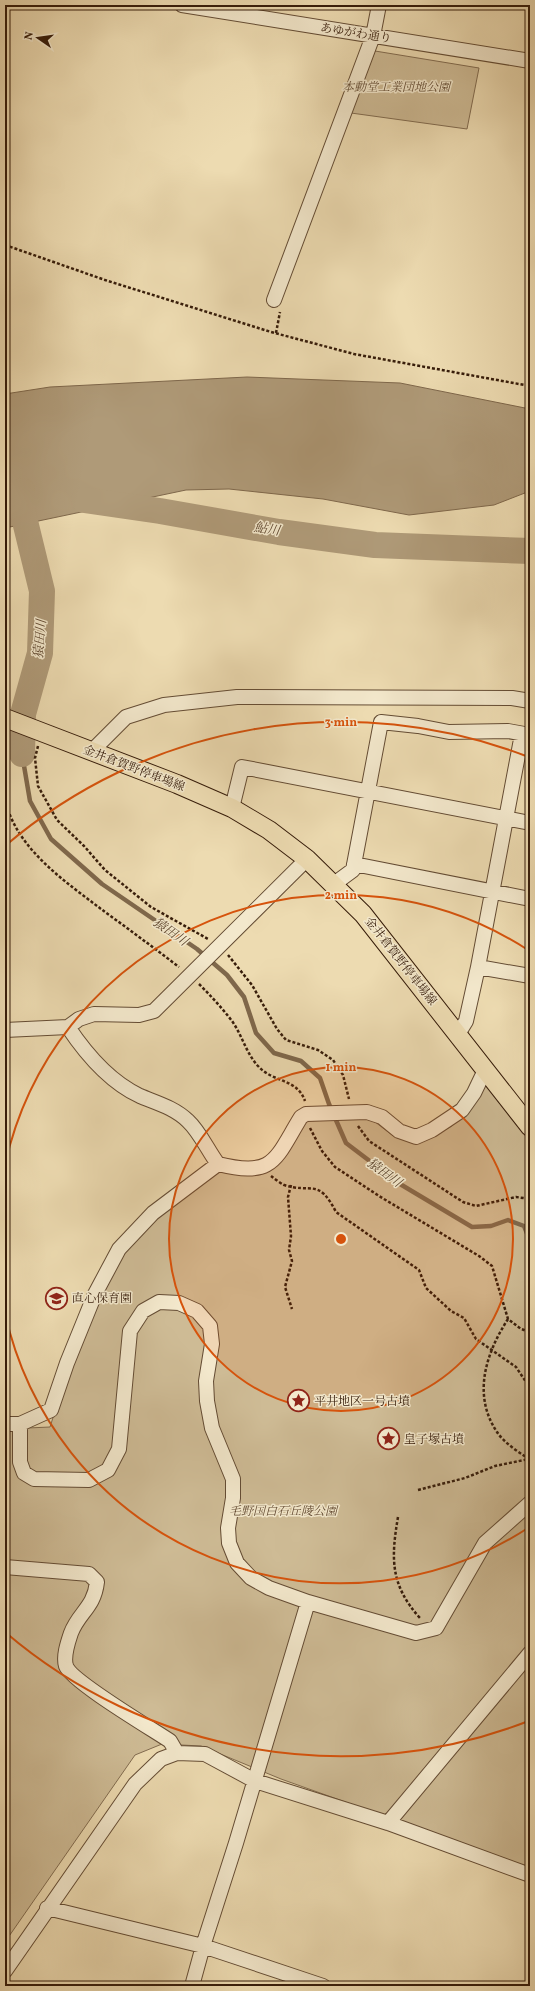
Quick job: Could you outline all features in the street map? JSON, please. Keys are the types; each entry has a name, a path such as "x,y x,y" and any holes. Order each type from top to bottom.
{"main road":[{"name":"金井倉賀野停車場線","path":"5,718 177,784 232,808 269,830 307,859 363,914 530,1127"}],"street":[{"name":"あゆがわ通り","path":"182,5 530,61"},
{"path":"274,300 373,36 379,5"},
{"path":"91,752 126,717 164,705 237,697 512,698 530,701"},
{"path":"334,884 353,870 381,722 418,726 449,732 508,731 526,734 506,818 478,967 466,1021 458,1034"},
{"path":"232,808 242,767 530,823"},
{"path":"5,1030 68,1027 79,1019 94,1014 139,1015 154,1011 191,976 307,859"},
{"path":"354,864 530,899"},
{"path":"478,967 530,976"},
{"path":"68,1027 79,1044 118,1084 139,1096 172,1108 189,1121 218,1164 232,1167 258,1168 270,1163 283,1149 301,1117 306,1114 367,1112 382,1117 399,1131 416,1137 432,1130 462,1110 474,1093 485,1070"},
{"path":"5,1424 20,1424 51,1410 67,1363 96,1294 118,1249 153,1213 218,1164"},
{"path":"20,1424 20,1462 24,1473 34,1480 89,1480 108,1470 119,1449 130,1331 143,1310 159,1302 179,1303 197,1312 210,1326 212,1344 206,1381 207,1401 212,1428 233,1479 233,1498 228,1528 229,1543 237,1564 251,1578 269,1588 308,1602 416,1633 436,1628 485,1543 530,1504"},
{"path":"5,1567 89,1574 97,1582 96,1596 71,1632 65,1656 66,1667 87,1687 170,1741 177,1753"},
{"path":"192,1986 308,1602"},
{"path":"388,1823 530,1653"},
{"path":"5,1971 47,1908 135,1784 161,1759 177,1753 205,1754 255,1781 388,1823 530,1875"},
{"path":"47,1908 203,1946 323,1986"}],"path":[{"path":"5,245 105,280 271,332 333,349 530,386"},
{"path":"38,731 35,758 38,786 57,820 84,846 105,870 151,907 202,937 221,945 252,985 277,1029 286,1040 318,1050 333,1060 342,1076 348,1092 350,1112 359,1129 369,1141 463,1202 476,1206 516,1197 530,1199"},
{"path":"5,800 8,812 31,849 57,876 191,976 211,996 232,1022 246,1049 258,1067 270,1076 296,1086 305,1100 306,1114 310,1130 322,1151 335,1167 379,1196 479,1256 492,1266 508,1319 521,1329 530,1332"},
{"path":"258,1168 284,1184 315,1188 328,1197 336,1212 419,1270 426,1288 451,1311 464,1318 476,1339 491,1351 516,1367 526,1382 530,1385"},
{"path":"291,1185 288,1197 292,1236 289,1250 292,1262 285,1287 292,1309"},
{"path":"508,1319 497,1337 484,1373 485,1397 489,1416 497,1433 530,1459"},
{"path":"418,1490 466,1478 495,1466 530,1459"},
{"path":"398,1517 393,1548 396,1581 407,1604 431,1630"}],"green space":[{"name":"本動堂工業団地公園","path":"375,51 479,68 467,129 351,113"},
{"name":"毛野国白石丘陵公園","path":"485,1077 530,1138 530,1868 281,1779 201,1746 162,1744 135,1755 5,1942 5,1429 50,1427 70,1364 121,1250 155,1215 218,1169 232,1174 258,1173 307,1117 366,1115 392,1135 416,1144 452,1126 464,1114"}],"shaded area":[{"path":"247,377 400,383 530,409 530,491 494,505 409,515 323,499 229,489 186,490 5,528 5,394 50,387"}],"waterway":[{"name":"猿田川","path":"22,491 22,509 42,591 40,653 23,714 22,754"},
{"name":"鮎川","path":"84,500 160,511 279,532 375,545 530,551"},
{"name":"猿田川","path":"22,754 30,801 51,839 102,884 197,949 227,975 244,997 256,1033 274,1053 301,1061 320,1078 329,1104 346,1143 400,1184 472,1227 491,1226 508,1220 524,1226 530,1241"}],"place":[{"name":"直心保育園","path":"57,1298"},
{"name":"平井地区一号古墳","path":"299,1401"},
{"name":"皇子塚古墳","path":"388,1439"}]}
